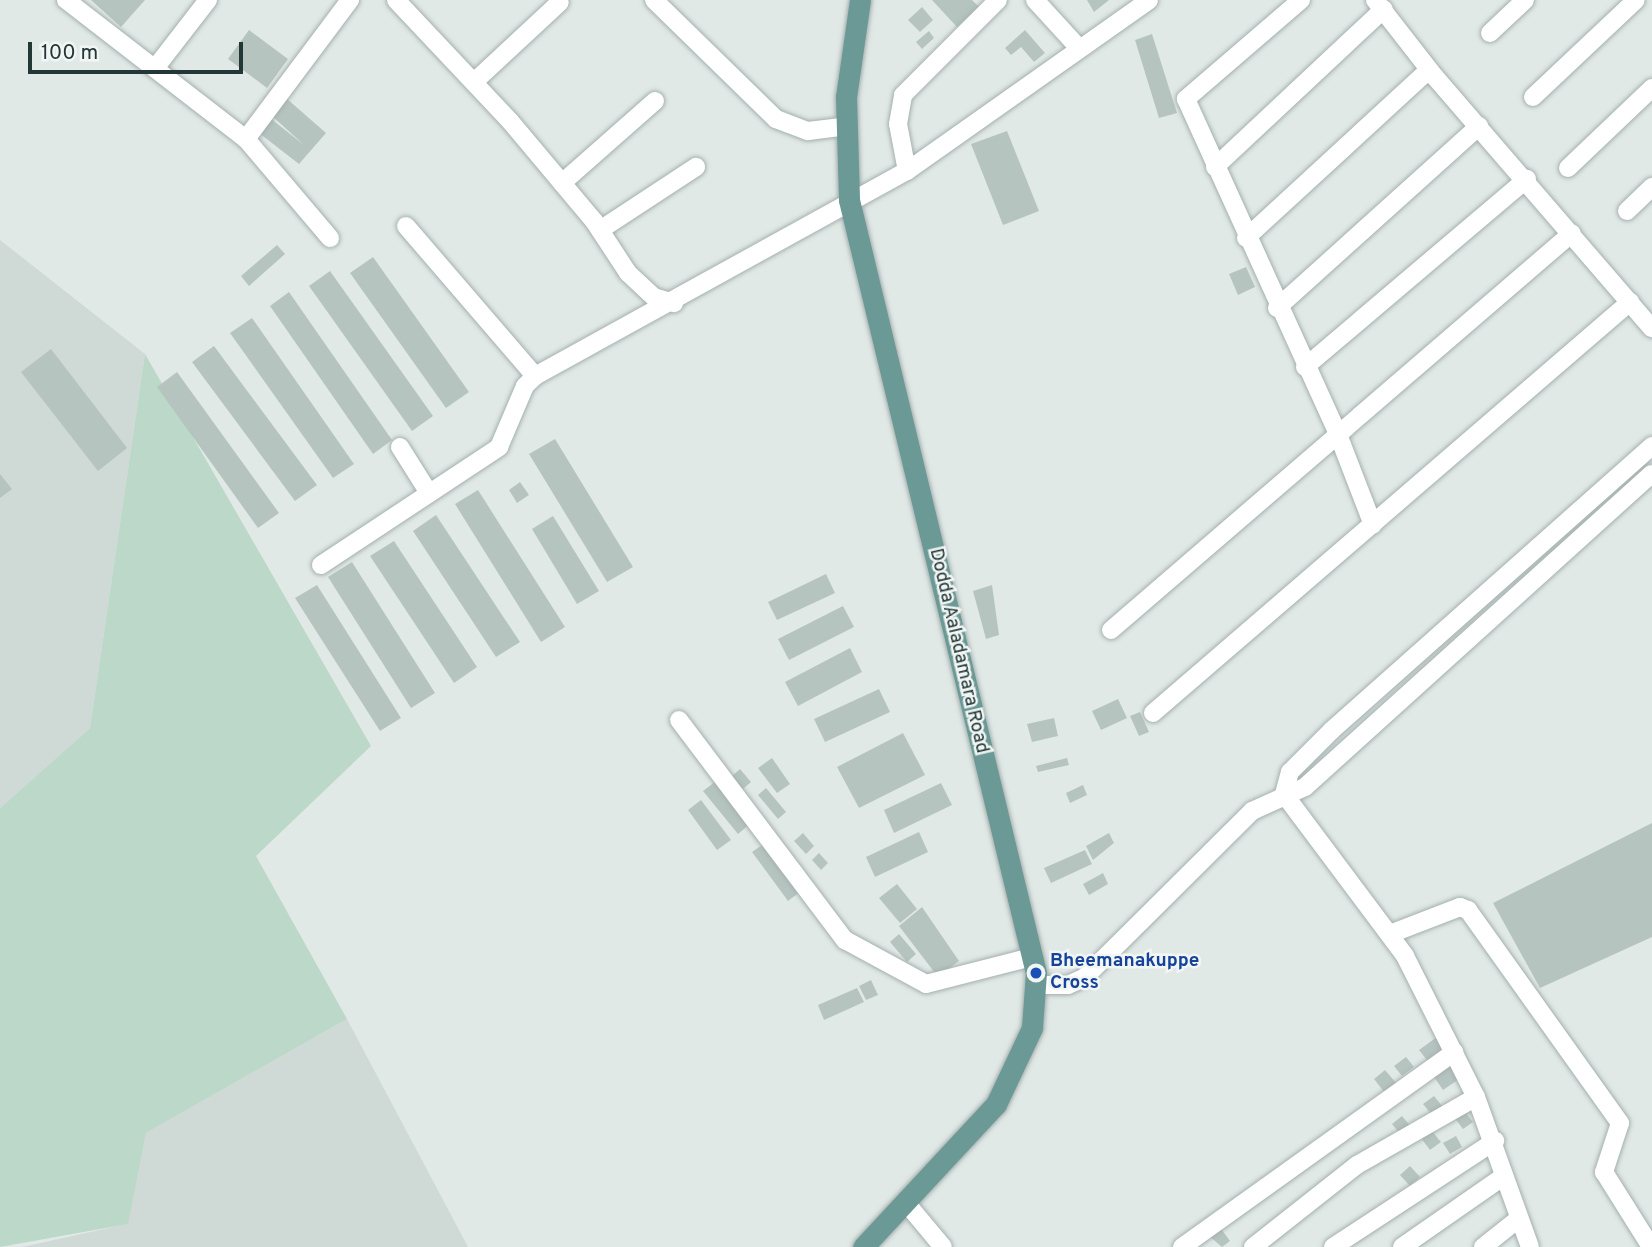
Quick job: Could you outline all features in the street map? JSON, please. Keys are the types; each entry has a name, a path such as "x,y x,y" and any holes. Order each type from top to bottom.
{"main road":[{"name":"Dodda Aaladamara Road","path":"860,0 846,126 849,200 1032,957 1035,985 1032,1028 996,1104 907,1204 863,1247"}],"street":[{"path":"156,67 208,0"},
{"path":"246,139 350,0"},
{"path":"396,0 474,82 562,183 600,230 628,273 654,297 674,303"},
{"path":"654,0 776,119 808,131 846,126"},
{"path":"907,171 898,124 903,95 998,0"},
{"path":"321,565 499,447 524,386 535,376 674,303 849,200 907,171 1149,0"},
{"path":"1301,0 1186,99 1277,308 1339,437 1373,525"},
{"path":"1490,33 1525,0"},
{"path":"1533,97 1636,0"},
{"path":"1037,1 1079,48"},
{"path":"74,2 246,139 330,238"},
{"path":"474,82 560,2"},
{"path":"1215,167 1380,4 1429,71 1527,179 1652,327"},
{"path":"1246,238 1429,71"},
{"path":"1568,168 1652,88"},
{"path":"562,183 655,101"},
{"path":"1277,308 1479,126"},
{"path":"600,230 696,167"},
{"path":"1305,367 1527,179"},
{"path":"1627,211 1652,187"},
{"path":"406,226 535,376"},
{"path":"1111,630 1339,437 1572,233"},
{"path":"1153,713 1630,302"},
{"path":"1284,794 1290,772 1332,730 1652,446"},
{"path":"400,447 429,493"},
{"path":"1035,985 1068,985 1084,978 1252,811 1284,794 1306,787 1652,474"},
{"path":"679,720 845,940 920,983 1032,957"},
{"path":"1284,794 1390,934 1476,1097 1494,1141 1517,1220 1530,1247"},
{"path":"1390,934 1460,907 1468,910 1620,1123 1604,1172 1651,1247"},
{"path":"1182,1247 1454,1052"},
{"path":"1253,1247 1357,1165 1476,1097"},
{"path":"1333,1247 1494,1141"},
{"path":"1402,1247 1504,1176"},
{"path":"907,1204 943,1247"},
{"path":"1482,1247 1517,1220"}],"shaded area":[{"path":"0,240 145,354 90,728 0,808"},
{"path":"347,1019 468,1247 22,1247 127,1224 146,1133"}],"green space":[{"path":"145,354 371,746 256,856 347,1019 146,1133 128,1224 0,1247 0,808 90,728"}],"building":[{"path":"91,0 145,0 121,27"},
{"path":"932,0 972,0 979,7 957,27"},
{"path":"1087,0 1109,0 1094,12"},
{"path":"922,7 933,20 920,32 908,20"},
{"path":"249,30 288,59 267,88 228,59"},
{"path":"1025,30 1045,53 1034,62 1021,47 1011,55 1005,48"},
{"path":"929,31 934,38 922,49 916,42"},
{"path":"1152,34 1177,113 1159,118 1135,40"},
{"path":"286,98 326,133 299,164 259,133 270,118 304,145 271,115"},
{"path":"1007,131 1039,211 1003,225 971,144"},
{"path":"277,245 285,254 249,286 241,276"},
{"path":"373,257 469,392 446,408 350,273"},
{"path":"1246,267 1255,287 1238,295 1229,274"},
{"path":"330,271 433,416 412,431 309,286"},
{"path":"289,292 392,440 373,454 270,306"},
{"path":"252,318 354,464 333,478 230,333"},
{"path":"214,346 317,485 295,501 192,362"},
{"path":"51,349 127,448 98,471 21,372"},
{"path":"177,372 279,513 258,528 157,387"},
{"path":"555,439 633,567 607,582 529,454"},
{"path":"0,474 12,489 0,498"},
{"path":"520,482 529,495 517,503 509,490"},
{"path":"478,490 565,627 541,642 455,504"},
{"path":"436,515 520,642 496,657 413,531"},
{"path":"553,516 599,591 577,604 532,529"},
{"path":"394,541 477,667 454,683 370,556"},
{"path":"352,562 435,693 411,708 328,577"},
{"path":"826,574 835,593 777,620 768,602"},
{"path":"317,585 401,718 380,731 295,598"},
{"path":"992,585 999,635 986,639 973,591"},
{"path":"843,606 854,627 789,660 778,639"},
{"path":"850,648 862,672 798,706 785,682"},
{"path":"879,689 890,712 825,742 814,719"},
{"path":"1118,699 1127,718 1101,730 1092,711"},
{"path":"1140,712 1149,732 1139,736 1130,716"},
{"path":"1054,718 1058,736 1032,742 1027,724"},
{"path":"903,733 925,775 859,808 837,767"},
{"path":"772,758 790,784 777,793 758,768"},
{"path":"1067,758 1069,765 1038,772 1036,766"},
{"path":"740,769 751,782 743,789 732,776"},
{"path":"716,781 751,823 738,834 703,791"},
{"path":"941,783 952,805 894,833 884,810"},
{"path":"1083,785 1087,795 1070,803 1066,793"},
{"path":"766,788 786,812 778,819 758,795"},
{"path":"701,800 731,840 717,850 688,810"},
{"path":"1652,823 1652,937 1540,988 1493,903"},
{"path":"919,832 928,852 875,877 866,857"},
{"path":"803,833 814,846 806,854 794,841"},
{"path":"1109,833 1114,843 1093,860 1086,846"},
{"path":"765,843 801,891 788,901 752,852"},
{"path":"1085,850 1092,864 1051,883 1044,868"},
{"path":"819,853 828,863 821,870 812,860"},
{"path":"1103,873 1108,884 1089,895 1083,884"},
{"path":"897,884 917,909 900,923 879,898"},
{"path":"922,907 959,961 938,977 899,926"},
{"path":"899,934 916,954 907,962 890,942"},
{"path":"871,980 878,995 866,1000 859,986"},
{"path":"857,988 864,1002 824,1020 818,1005"},
{"path":"1441,1034 1452,1048 1430,1064 1419,1050"},
{"path":"1406,1057 1414,1067 1402,1076 1394,1066"},
{"path":"1456,1062 1465,1075 1443,1090 1434,1077"},
{"path":"1385,1070 1397,1084 1385,1093 1374,1079"},
{"path":"1434,1096 1442,1106 1432,1115 1423,1104"},
{"path":"1463,1109 1473,1122 1463,1129 1454,1117"},
{"path":"1402,1116 1412,1128 1402,1136 1392,1124"},
{"path":"1431,1130 1441,1142 1430,1150 1421,1138"},
{"path":"1456,1136 1462,1147 1450,1154 1443,1143"},
{"path":"1410,1166 1420,1177 1410,1186 1400,1175"},
{"path":"1219,1226 1230,1241 1222,1247 1208,1235"}],"place":[{"name":"Bheemanakuppe Cross","path":"1036,973"}]}
